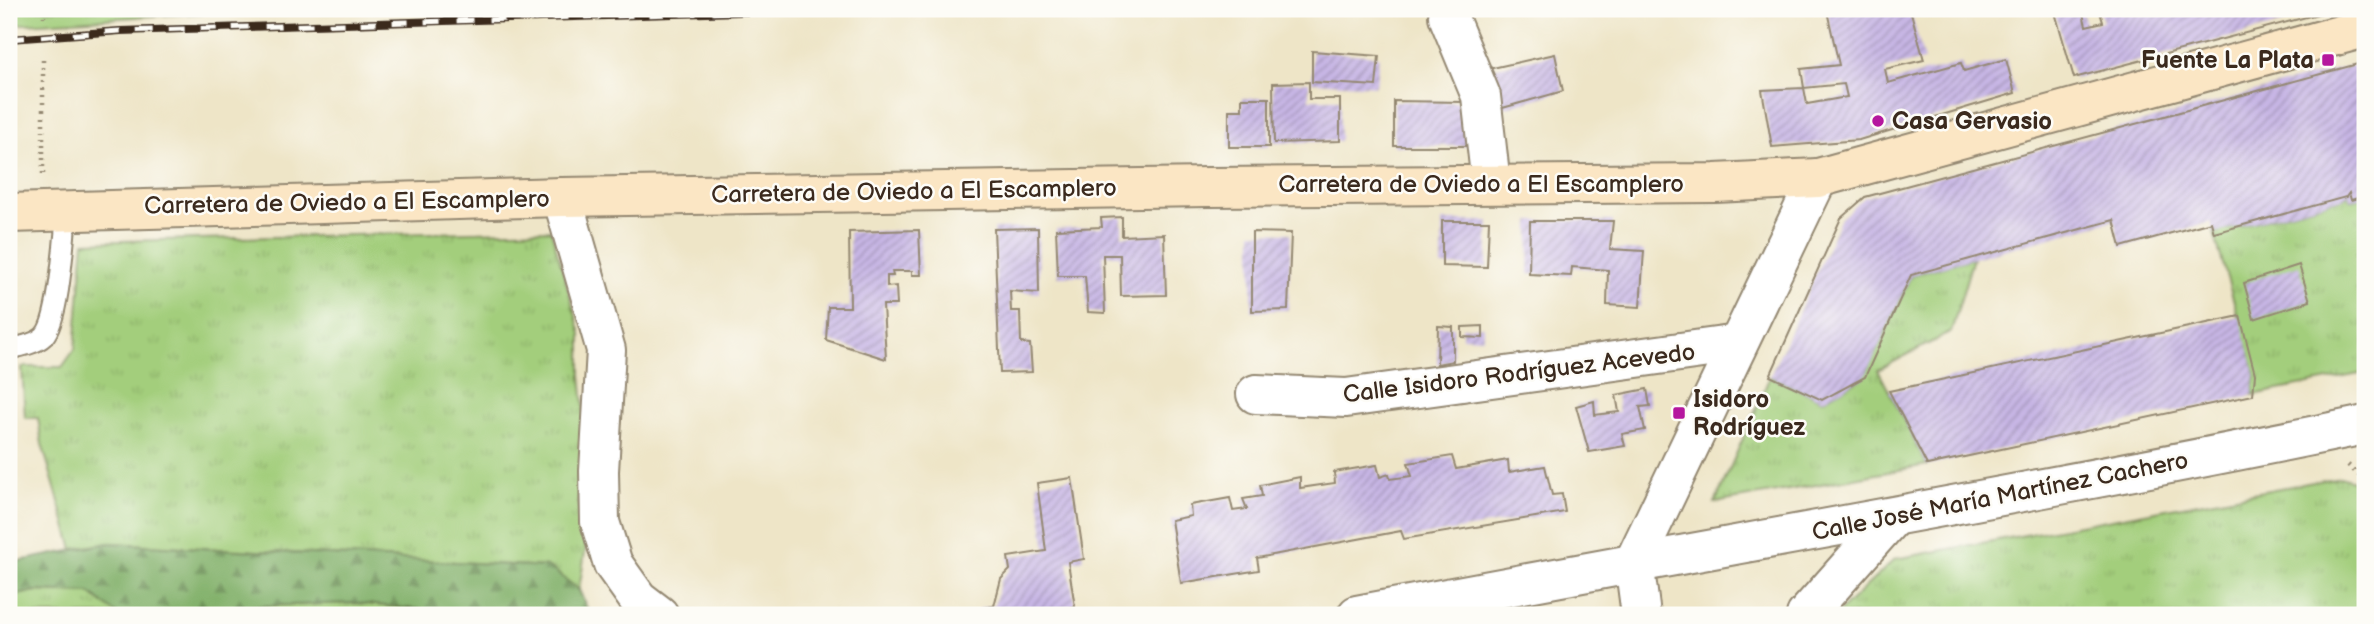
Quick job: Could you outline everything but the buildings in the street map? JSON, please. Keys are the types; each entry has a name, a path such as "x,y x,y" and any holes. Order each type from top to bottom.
{"main road":[{"name":"Carretera de Oviedo a El Escamplero","path":"40,211 562,197 1714,183 1818,178 2365,28"}],"street":[{"path":"1448,16 1475,58 1491,184"},
{"name":"Calle Isidoro Rodríguez Acevedo","path":"1634,562 1818,178"},
{"path":"562,197 606,349 599,471 600,523 613,564 638,599 659,615"},
{"name":"Calle Isidoro Rodríguez Acevedo","path":"1256,394 1346,398 1738,344"},
{"name":"Calle José María Martínez Cachero","path":"1357,615 1634,562 1892,518 2365,425"},
{"path":"1806,615 1892,518"},
{"path":"1634,562 1641,615"}],"lane":[{"path":"9,349 41,339 50,328 55,309 40,211"}],"path":[{"path":"44,9 44,17"},
{"path":"40,211 43,58"}],"green space":[{"path":"9,9 264,9 9,25"},
{"path":"2349,193 2351,200 2365,196 2365,373 2253,395 2255,374 2214,233 2346,197"},
{"path":"551,230 581,334 581,375 586,428 578,503 586,546 579,590 549,567 109,543 73,549 42,444 38,418 25,418 22,367 62,367 75,349 84,242"},
{"path":"1973,258 1951,332 1878,370 1927,465 1715,503 1770,376 1822,400 1864,377 1911,275"},
{"path":"2340,477 2356,482 2365,490 2365,615 1836,615 1895,559"},
{"path":"109,543 549,567 579,590 590,615 434,615 425,610 356,603 118,615 90,593 35,591 9,597 9,563"},
{"path":"35,591 90,593 118,615 9,615 9,597"},
{"path":"356,603 425,610 434,615 159,615 257,606"}],"railway":[{"path":"9,39 120,31 835,9"}],"place":[{"name":"Fuente La Plata","path":"2328,60"},
{"name":"Casa Gervasio","path":"1878,121"},
{"name":"Isidoro Rodríguez","path":"1679,413"}]}
